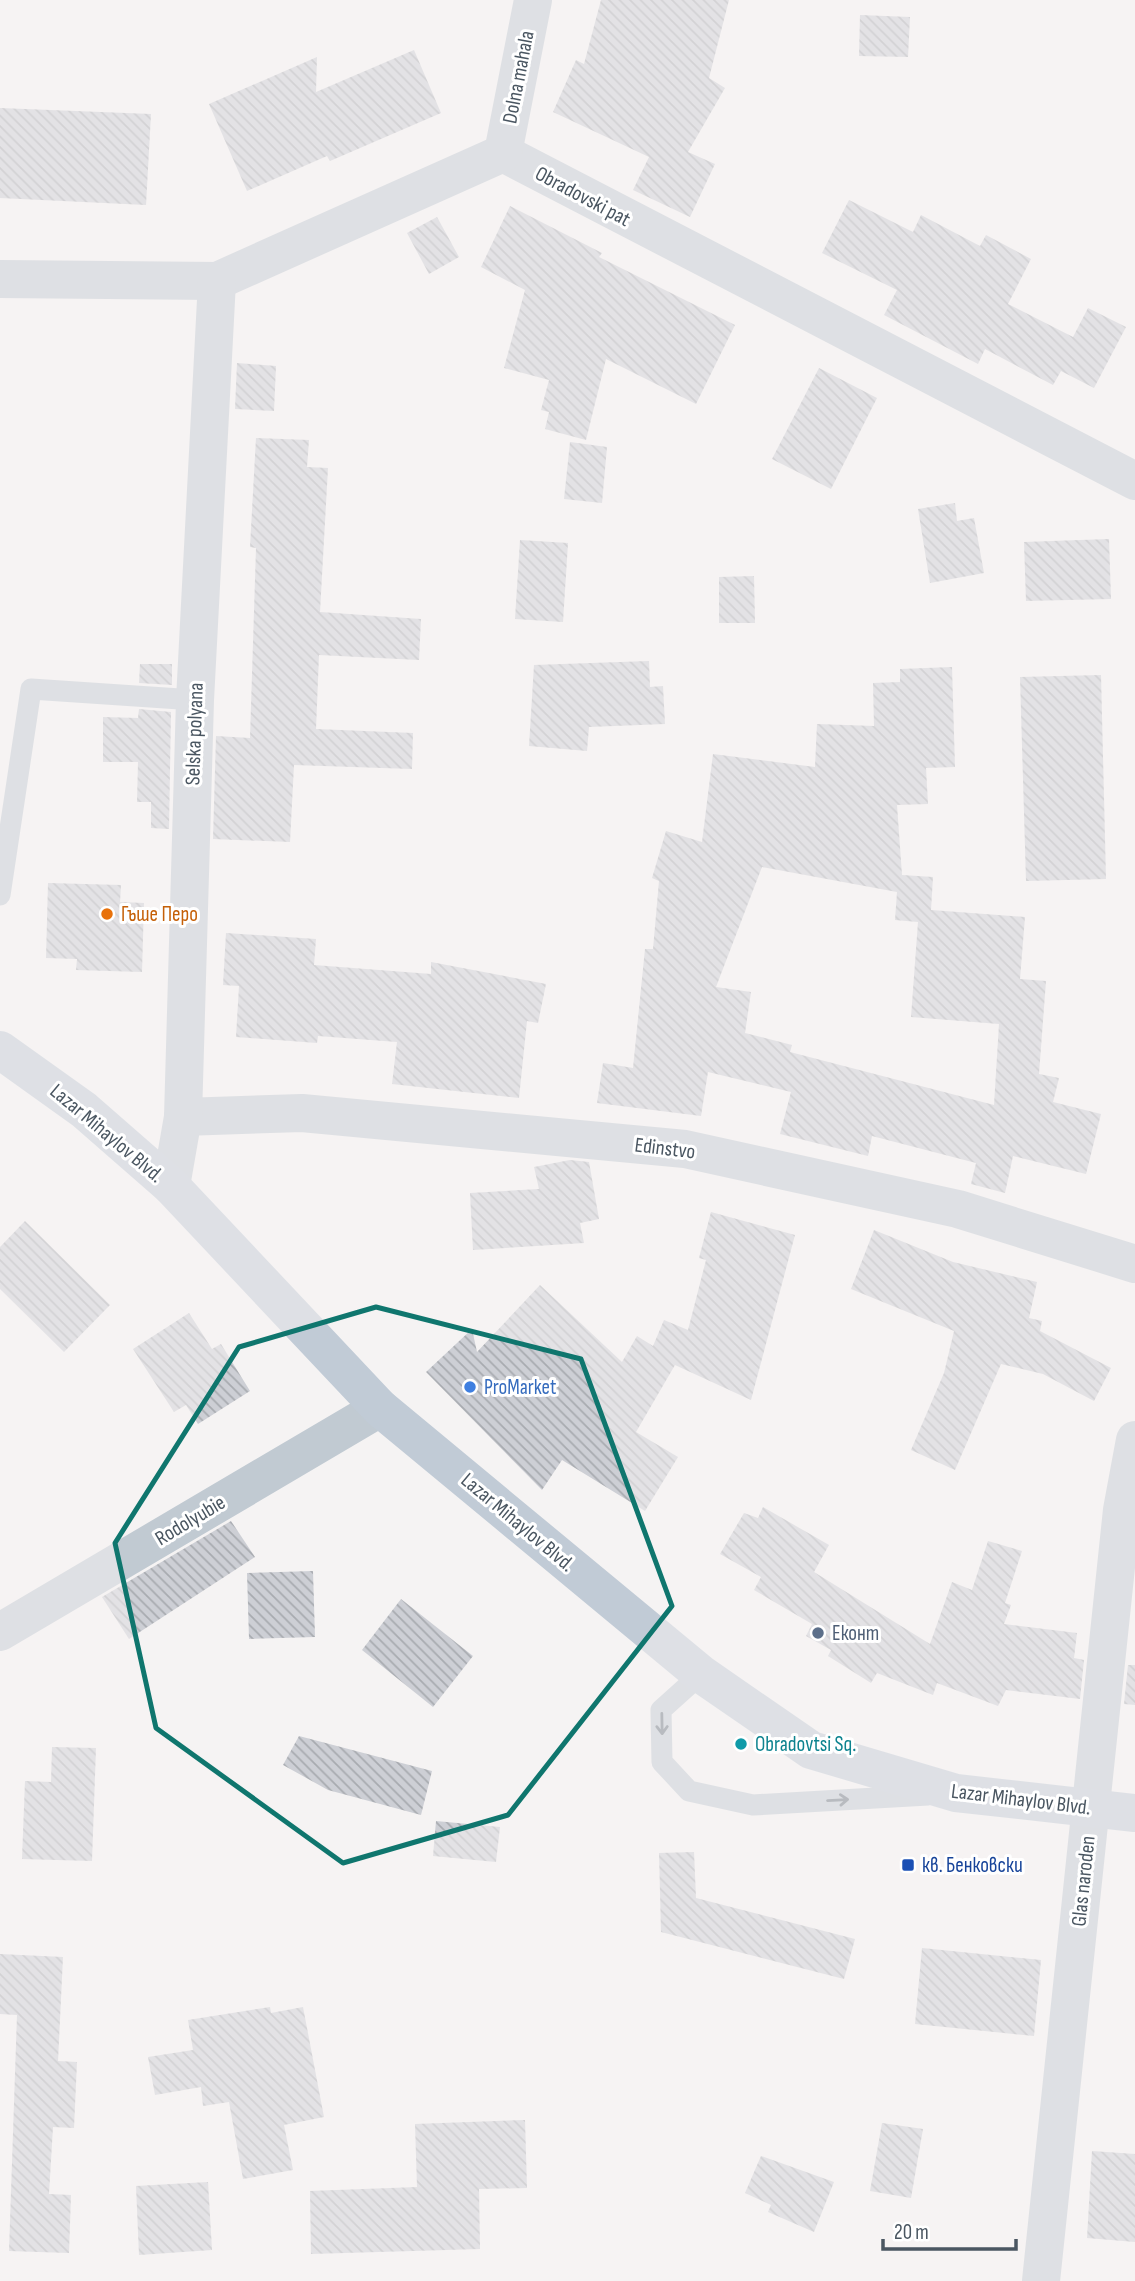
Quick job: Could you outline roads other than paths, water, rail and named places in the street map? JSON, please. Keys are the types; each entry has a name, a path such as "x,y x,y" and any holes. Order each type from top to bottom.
{"street":[{"name":"Dolna mahala","path":"503,153 533,0"},
{"path":"0,279 217,281 503,153"},
{"name":"Obradovski pat","path":"503,153 1135,481"},
{"name":"Selska polyana","path":"171,1186 183,1117 195,700 217,281"},
{"name":"Lazar Mihaylov Blvd.","path":"0,1050 84,1110 171,1186 380,1408 701,1674 811,1750 956,1793 1135,1813"},
{"name":"Edinstvo","path":"183,1117 302,1114 685,1149 958,1209 1135,1264"},
{"name":"Rodolyubie","path":"0,1632 380,1408"},
{"name":"Glas naroden","path":"1041,2281 1122,1510 1135,1440"}],"lane":[{"path":"0,895 31,689 195,700"},
{"path":"701,1674 661,1710 662,1762 689,1791 754,1805 956,1793"}],"place":[{"name":"Гъше Перо","path":"107,914"},
{"name":"ProMarket","path":"470,1387"},
{"name":"Еконт","path":"818,1633"},
{"name":"Obradovtsi Sq.","path":"741,1744"},
{"name":"кв. Бенковски","path":"908,1865"}]}
